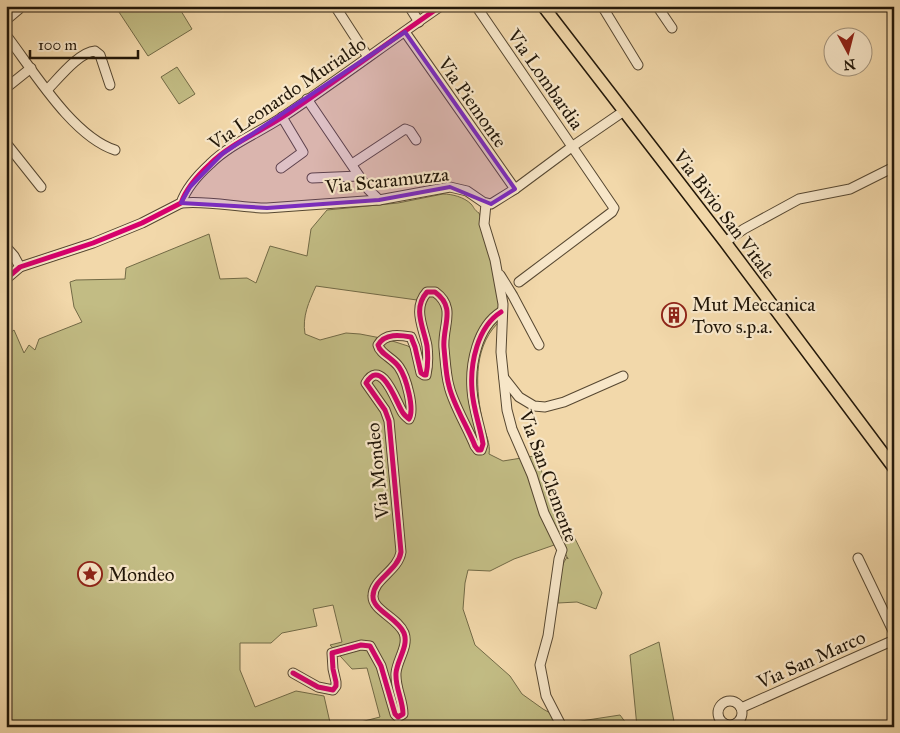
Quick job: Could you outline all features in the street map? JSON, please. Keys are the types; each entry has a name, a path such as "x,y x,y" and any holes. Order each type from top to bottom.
{"main road":[{"name":"Via Bivio San Vitale","path":"543,6 725,242 894,468"}],"street":[{"path":"6,20 20,9 17,6"},
{"path":"335,6 368,56"},
{"path":"410,6 419,22"},
{"name":"Via Leonardo Murialdo","path":"181,203 190,187 210,163 235,145 282,118 441,6"},
{"name":"Via Lombardia","path":"476,6 573,146 614,210 520,282"},
{"path":"602,6 638,65"},
{"path":"658,6 672,28"},
{"name":"Via Piemonte","path":"405,32 515,189"},
{"path":"6,35 71,120 101,144 115,150"},
{"path":"47,90 76,60 88,51 95,51 100,55 110,85"},
{"path":"6,88 31,68"},
{"path":"307,99 368,189 378,200"},
{"path":"486,204 496,202 624,111"},
{"path":"281,168 303,152 282,118"},
{"path":"352,164 405,129 410,131 416,140"},
{"path":"6,143 42,187"},
{"path":"725,242 799,199 850,189 894,167"},
{"path":"312,178 359,176"},
{"name":"Via Scaramuzza","path":"181,203 204,202 256,208 378,200 450,187 467,191 486,204"},
{"path":"6,279 20,267 93,244 142,223 181,203"},
{"name":"Via San Clemente","path":"486,204 484,224 498,271 503,304 501,312 501,352 507,410 512,429 532,475 544,513 562,550 559,559 548,636 540,665 546,696 562,727"},
{"path":"6,247 20,267"},
{"path":"498,271 539,345"},
{"name":"Via Mondeo","path":"293,673 318,687 333,690 336,682 332,653 361,645 369,645 380,666 395,714 398,717 403,714 396,689 396,674 405,635 396,622 375,605 373,597 377,586 396,565 401,552 389,421 386,410 366,383 370,377 375,376 384,379 391,388 403,413 410,418 412,413 410,401 401,371 391,358 380,350 378,344 382,339 389,336 411,336 421,373 426,375 427,347 418,310 422,298 427,292 435,292 444,300 447,311 444,348 449,386 475,446 478,450 481,450 484,444 472,388 473,368 481,335 491,321 501,312"},
{"path":"504,378 519,397 538,407 564,402 623,376"},
{"name":"Via San Marco","path":"858,558 894,633"},
{"name":"Via San Marco","path":"741,708 894,640"},
{"name":"Via San Marco","path":"732,702 741,708 742,716 731,726 721,721 718,715 724,703 732,702"}],"highlighted area":[{"path":"405,32 515,189 491,204 450,187 379,200 267,208 181,203 190,187 222,154"}],"shaded area":[{"path":"115,6 178,6 192,29 148,56"},
{"path":"177,67 195,94 179,104 161,77"},
{"path":"443,194 465,199 479,213 490,242 498,277 501,326 497,324 489,334 483,346 478,371 479,398 483,424 489,442 489,454 503,461 534,456 602,593 596,609 577,602 558,603 562,567 567,557 560,543 514,559 490,571 468,570 463,609 475,645 510,676 522,694 568,723 620,715 629,727 341,727 380,717 367,668 352,669 330,645 342,642 333,605 313,609 317,626 282,633 271,643 240,643 240,670 255,707 296,691 324,696 331,727 6,727 6,336 14,330 24,353 29,345 35,350 39,339 82,322 74,307 70,282 76,280 125,279 126,268 209,234 220,279 247,278 256,283 270,246 307,256 311,229 327,210 398,203","holes":["316,286 417,300 425,362 408,346 386,339 346,333 320,340 305,334 305,315"]},
{"path":"659,642 675,727 637,727 630,655"}],"cycle path":[{"path":"6,279 20,267 93,243 142,223 181,203 186,192 197,177 226,150 281,118 441,6"},
{"path":"293,673 318,687 333,690 336,682 332,653 361,645 370,646 381,666 395,714 398,717 403,714 396,673 404,648 404,633 377,606 373,596 377,585 399,559 401,552 389,421 385,410 366,383 372,376 378,375 383,379 393,393 403,413 409,419 411,408 404,378 399,367 381,351 378,345 385,338 389,337 398,335 411,337 421,373 426,375 427,349 420,319 420,305 427,292 435,292 442,298 447,311 444,348 451,393 475,446 478,450 481,450 483,444 473,397 472,369 481,336 486,327 501,312"}],"place":[{"name":"Mut Meccanica Tovo s.p.a.","path":"674,315"},
{"name":"Mondeo","path":"90,574"}]}
